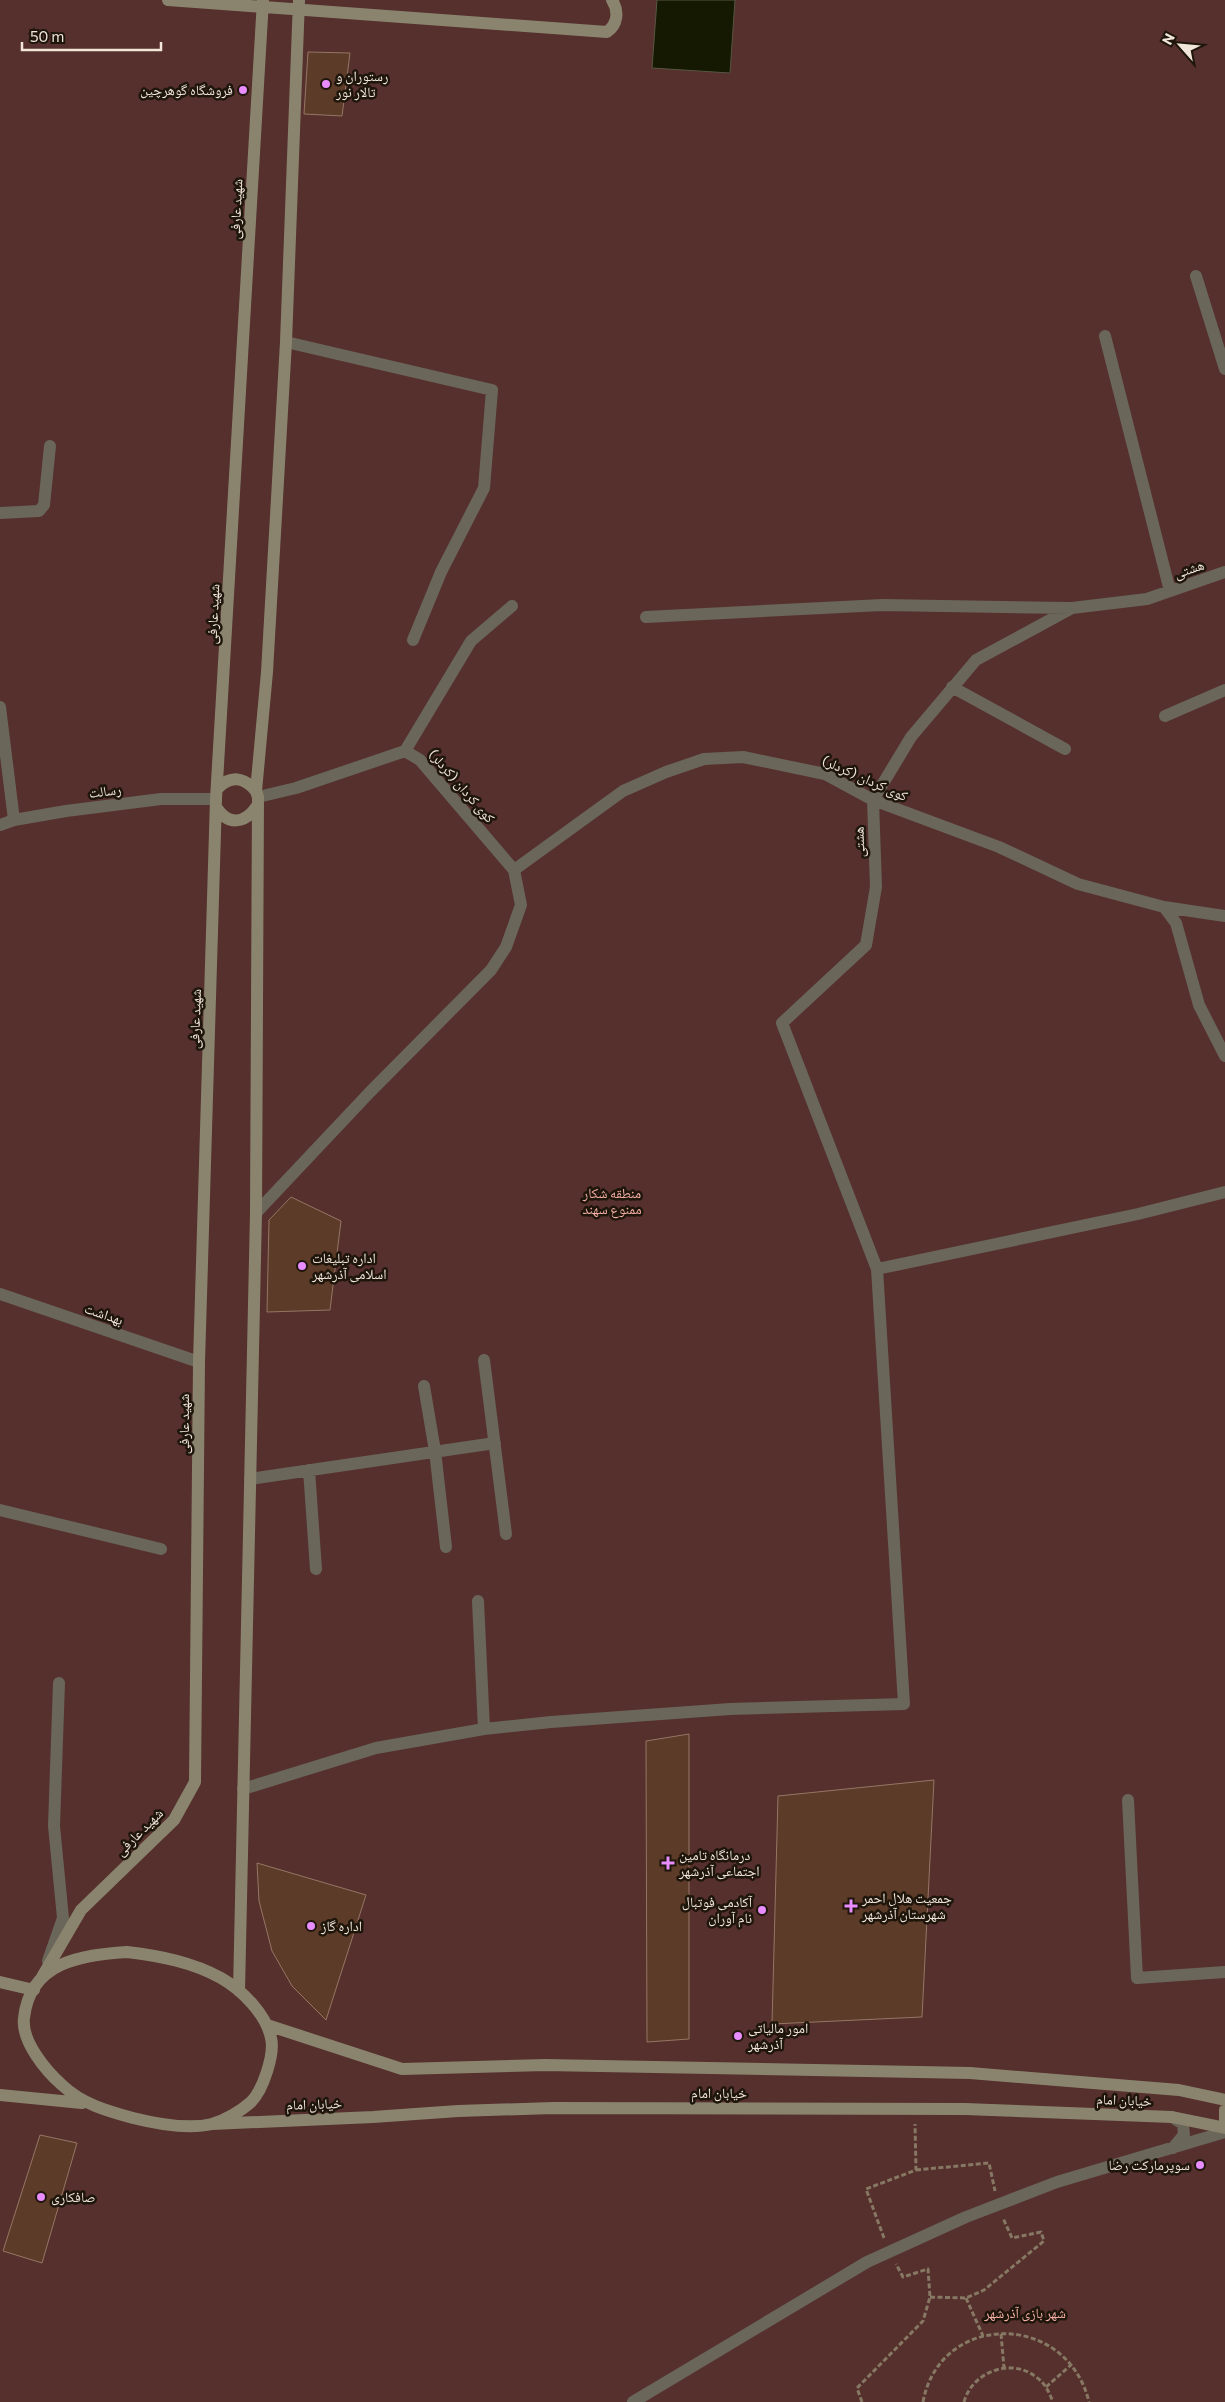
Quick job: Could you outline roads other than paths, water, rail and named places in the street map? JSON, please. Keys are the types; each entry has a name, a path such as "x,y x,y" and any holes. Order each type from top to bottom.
{"street":[{"path":"168,0 298,5 336,12 607,32 613,27 616,18 616,7 612,0"},
{"path":"322,0 336,12"},
{"name":"شهید عارفی","path":"90,2103 73,2096 48,2074 30,2046 24,2021 25,2008 81,1910 174,1820 195,1782 199,1362 217,798 263,3"},
{"path":"238,1991 256,1213 257,798 267,672 286,342 298,5"},
{"path":"1196,276 1225,369"},
{"path":"1105,336 1170,591"},
{"path":"286,342 492,390 484,488 441,572 413,640"},
{"path":"0,513 40,511 44,505 50,446"},
{"name":"هشتی","path":"877,1269 782,1023 866,945 876,887 873,800 911,737 976,660 1072,608 1147,598 1225,572"},
{"path":"646,617 882,605 1072,608"},
{"path":"257,798 296,788 405,751 471,641 512,606"},
{"path":"952,687 1066,750"},
{"path":"1165,716 1225,690"},
{"path":"0,707 14,820"},
{"name":"کوی کردان (کردلر)","path":"405,751 420,760 514,870 622,792 666,772 704,759 743,757 786,764 825,774 873,800 999,847 1078,884 1164,907 1225,916"},
{"path":"236,779 248,782 257,798 248,817 235,821 222,816 217,798 224,782 236,779"},
{"name":"رسالت","path":"0,825 14,820 160,799 217,798"},
{"path":"256,1213 370,1092 491,970 506,947 521,905 514,870"},
{"path":"1164,907 1176,923 1199,1005 1225,1056"},
{"path":"243,1789 376,1748 484,1729 551,1722 730,1709 904,1704 877,1269 1138,1214 1225,1192"},
{"name":"بهداشت","path":"0,1294 199,1362"},
{"path":"484,1360 506,1534"},
{"path":"424,1386 435,1451 446,1547"},
{"path":"250,1479 494,1443"},
{"path":"309,1470 316,1569"},
{"path":"0,1510 160,1549"},
{"path":"478,1601 484,1729"},
{"path":"42,1977 63,1918 54,1826 59,1683"},
{"path":"1128,1800 1137,1978 1225,1972"},
{"path":"42,1977 61,1963 93,1954 127,1952 167,1957 196,1967 222,1979 238,1991 267,2025 272,2040 271,2056 261,2086 253,2101 235,2113 212,2124"},
{"path":"0,1982 34,1990"},
{"name":"خیابان امام","path":"267,2025 402,2069 545,2065 970,2073 1179,2090 1225,2100"},
{"path":"0,2096 90,2103"},
{"name":"خیابان امام","path":"90,2103 108,2111 146,2121 181,2126 458,2111 554,2108 914,2108 1172,2117 1225,2128"},
{"path":"1225,2110 1225,2123"},
{"path":"1172,2117 1183,2124 1184,2135 1173,2148"},
{"path":"633,2402 867,2262 998,2204 1057,2182 1225,2132"}],"place":[{"name":"رستوران و تالار نور","path":"326,84"},
{"name":"فروشگاه گوهرچین","path":"243,90"},
{"name":"اداره تبلیغات اسلامی آذرشهر","path":"302,1266"},
{"name":"درمانگاه تامین اجتماعی آذرشهر","path":"668,1863"},
{"name":"جمعیت هلال احمر شهرستان آذرشهر","path":"851,1906"},
{"name":"آکادمی فوتبال نام آوران","path":"762,1910"},
{"name":"اداره گاز","path":"311,1926"},
{"name":"امور مالیاتی آذرشهر","path":"738,2036"},
{"name":"سوپرمارکت رضا","path":"1200,2165"},
{"name":"صافکاری","path":"41,2197"}],"park label":[{"name":"منطقه شکار ممنوع سهند","path":"612,1202"},
{"name":"شهر بازی آذرشهر","path":"1025,2313"}]}
